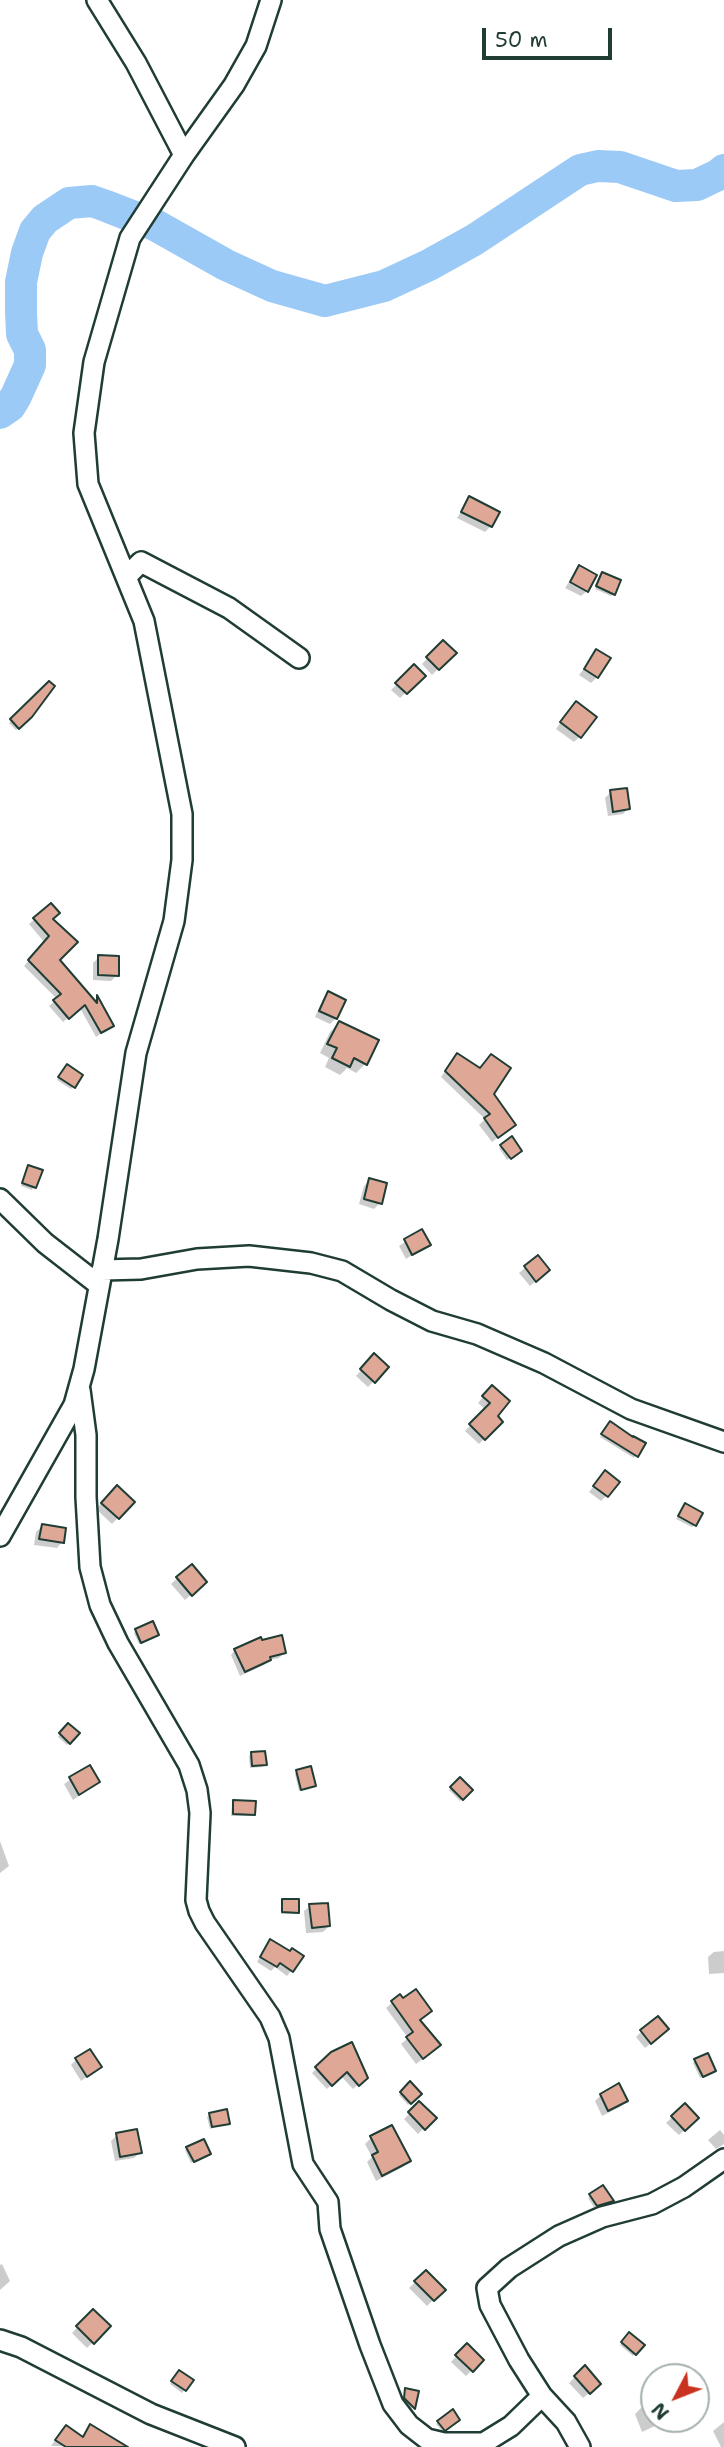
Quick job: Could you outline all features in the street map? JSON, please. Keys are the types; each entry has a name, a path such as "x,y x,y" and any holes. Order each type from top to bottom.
{"street":[{"path":"97,0 136,63 184,155"},
{"path":"0,1536 74,1405 80,1385 101,1278 136,1054 174,921 183,860 182,814 144,621 88,484 84,433 94,362 130,238 221,104 256,46 271,0"},
{"path":"127,576 141,562 229,608 299,658"},
{"path":"0,1199 45,1243 101,1278 197,1259 249,1256 311,1263 342,1270 432,1321 477,1334 544,1363 631,1409 724,1442"},
{"path":"80,1385 86,1436 90,1567 100,1605 118,1643 189,1765 197,1790 200,1813 197,1900 200,1911 205,1923 218,1938 270,2017 279,2038 303,2164 328,2202 330,2229 393,2404 409,2425 427,2440 481,2445 512,2426 542,2396"},
{"path":"580,2447 566,2422 542,2396 519,2360 490,2305 487,2288 492,2281 559,2236 602,2217 652,2204 684,2187 724,2159"},
{"path":"0,2340 21,2347 151,2414 235,2447"}],"building":[{"path":"469,496 500,512 492,527 461,512"},
{"path":"579,565 597,575 588,592 570,582"},
{"path":"602,572 621,580 615,595 596,586"},
{"path":"443,640 457,653 439,670 426,657"},
{"path":"596,649 611,658 598,678 584,669"},
{"path":"414,664 426,676 407,694 395,683"},
{"path":"49,681 55,686 32,717 19,729 10,719"},
{"path":"576,701 597,717 581,738 560,722"},
{"path":"627,788 630,809 613,812 610,790"},
{"path":"51,903 60,913 53,919 78,942 60,960 97,1003 97,995 114,1026 101,1033 85,1005 69,1019 53,1000 61,994 28,960 49,936 33,918"},
{"path":"98,955 119,956 119,976 98,975"},
{"path":"328,991 346,1000 337,1019 319,1011"},
{"path":"339,1021 379,1040 367,1065 354,1058 350,1067 332,1058 337,1048 327,1044"},
{"path":"457,1053 480,1068 491,1054 511,1068 494,1094 516,1125 498,1138 484,1118 490,1114 445,1071"},
{"path":"67,1064 83,1075 75,1088 58,1077"},
{"path":"512,1136 522,1151 511,1159 500,1145"},
{"path":"28,1165 43,1170 36,1188 22,1183"},
{"path":"369,1178 387,1183 382,1204 364,1199"},
{"path":"422,1229 431,1245 412,1255 404,1239"},
{"path":"538,1255 550,1270 536,1282 524,1266"},
{"path":"374,1353 389,1367 375,1383 360,1369"},
{"path":"492,1385 510,1401 498,1416 503,1422 485,1440 469,1424 490,1403 482,1396"},
{"path":"610,1421 646,1443 638,1457 601,1434"},
{"path":"605,1470 620,1482 608,1497 593,1486"},
{"path":"117,1485 135,1502 119,1519 101,1503"},
{"path":"685,1503 703,1513 696,1526 678,1516"},
{"path":"42,1524 66,1528 64,1543 39,1539"},
{"path":"192,1564 207,1582 192,1596 176,1577"},
{"path":"153,1621 159,1635 141,1643 135,1629"},
{"path":"282,1635 286,1653 270,1657 271,1660 245,1672 234,1649 261,1637 262,1640"},
{"path":"68,1723 80,1733 70,1744 59,1733"},
{"path":"265,1751 267,1765 252,1766 251,1752"},
{"path":"90,1765 100,1782 79,1795 69,1777"},
{"path":"311,1766 316,1786 301,1790 296,1770"},
{"path":"460,1777 473,1790 463,1800 450,1787"},
{"path":"233,1800 256,1801 255,1815 233,1814"},
{"path":"282,1899 299,1899 299,1913 282,1912"},
{"path":"328,1903 330,1926 312,1928 309,1904"},
{"path":"270,1939 304,1956 293,1972 280,1963 277,1967 260,1957"},
{"path":"416,1989 432,2011 420,2020 441,2045 423,2059 406,2037 413,2032 391,2001 400,1994 403,1998"},
{"path":"658,2016 669,2029 651,2044 640,2030"},
{"path":"352,2042 368,2078 359,2086 347,2072 332,2086 315,2067 331,2052"},
{"path":"90,2049 102,2067 87,2077 75,2058"},
{"path":"708,2053 716,2071 703,2077 694,2059"},
{"path":"410,2081 422,2094 411,2104 400,2092"},
{"path":"619,2083 628,2101 608,2111 600,2094"},
{"path":"419,2101 437,2118 425,2130 408,2112"},
{"path":"685,2103 699,2118 685,2131 671,2116"},
{"path":"227,2109 230,2124 212,2127 209,2113"},
{"path":"392,2125 411,2161 382,2176 372,2155 378,2152 370,2136"},
{"path":"137,2129 142,2153 120,2157 116,2133"},
{"path":"204,2139 211,2154 194,2162 186,2147"},
{"path":"603,2185 614,2201 597,2206 589,2194"},
{"path":"426,2270 446,2290 434,2301 414,2281"},
{"path":"93,2309 111,2326 94,2344 76,2326"},
{"path":"629,2332 645,2345 636,2355 621,2342"},
{"path":"467,2343 484,2360 473,2372 455,2355"},
{"path":"585,2365 601,2384 590,2394 574,2376"},
{"path":"179,2370 194,2380 186,2391 171,2381"},
{"path":"405,2388 419,2391 415,2409 404,2398"},
{"path":"453,2409 460,2420 445,2431 437,2421"},
{"path":"90,2424 128,2447 66,2447 55,2440 66,2425 83,2437"}],"waterway":[{"path":"0,413 10,406 30,365 30,350 22,334 21,312 21,282 27,253 35,231 45,219 69,203 92,201 106,206 155,225 226,265 272,286 325,301 384,286 429,265 474,240 580,170 598,166 620,167 676,186 697,185 724,170"}]}
